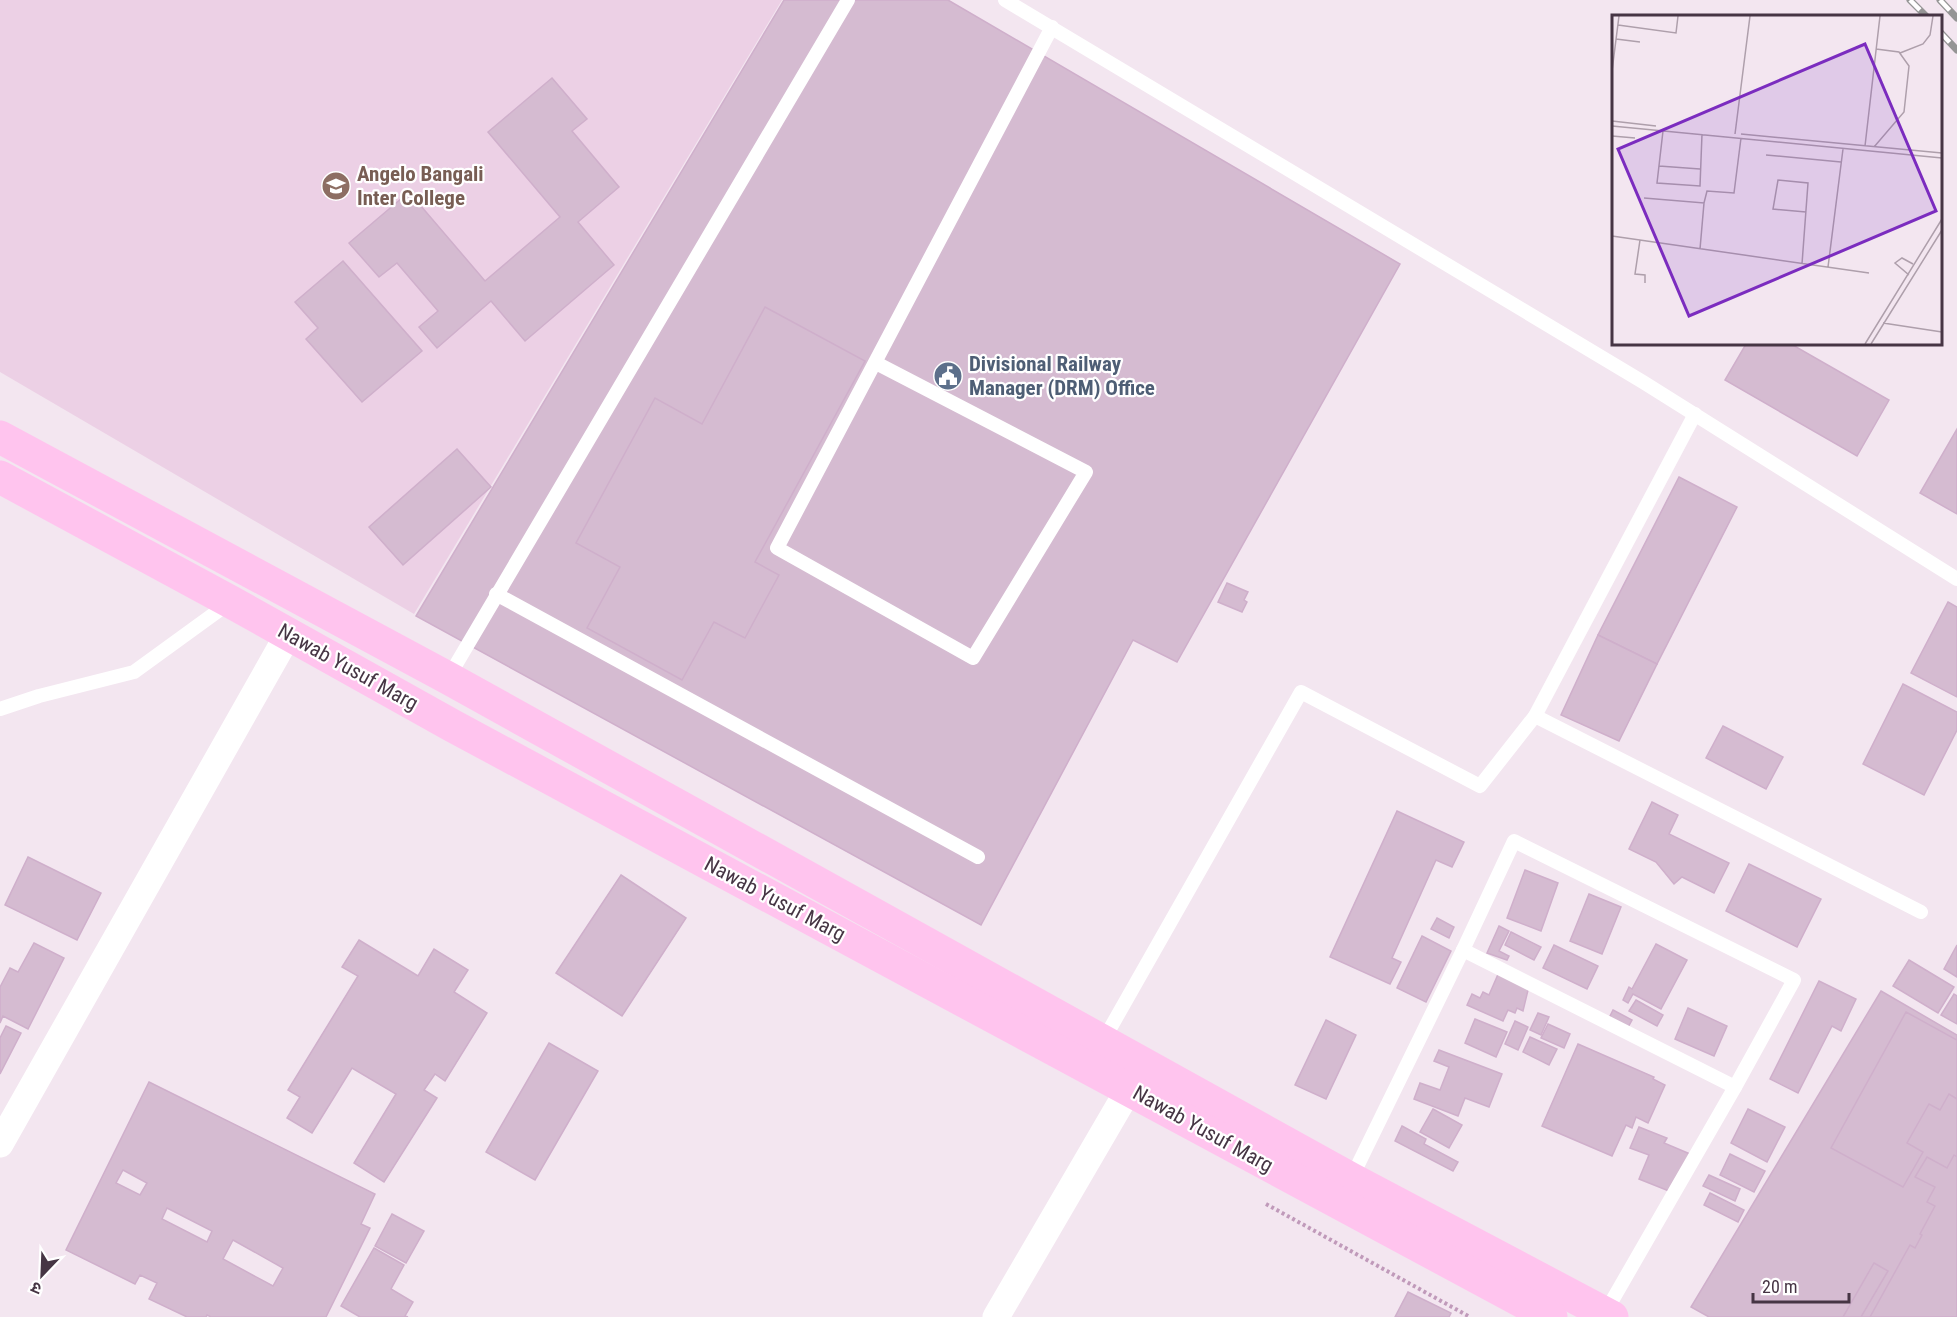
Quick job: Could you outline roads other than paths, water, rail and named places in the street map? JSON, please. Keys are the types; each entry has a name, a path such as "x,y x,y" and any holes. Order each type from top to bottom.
{"main road":[{"path":"0,437 448,678 1351,1179 1609,1315"},
{"name":"Nawab Yusuf Marg","path":"0,477 289,633 464,732 1551,1317"}],"street":[{"path":"0,1144 289,633"},
{"path":"996,1317 1129,1089"}],"lane":[{"path":"448,678 848,0"},
{"path":"1005,0 1695,414 1957,579"},
{"path":"876,363 1086,471 973,658 777,548 1052,27"},
{"path":"1103,1041 1301,692 1480,786 1535,716 1695,414"},
{"path":"496,594 978,857"},
{"path":"0,709 39,696 134,672 231,602"},
{"path":"1535,716 1921,912"},
{"path":"1351,1179 1463,951 1514,841 1794,980 1609,1315"},
{"path":"1463,951 1735,1087"}],"railway":[{"path":"1910,0 1925,15"},
{"path":"1940,0 1957,18"},
{"path":"1942,34 1957,50"}],"place":[{"name":"Angelo Bangali Inter College","path":"336,186"},
{"name":"Divisional Railway Manager (DRM) Office","path":"948,376"}]}
